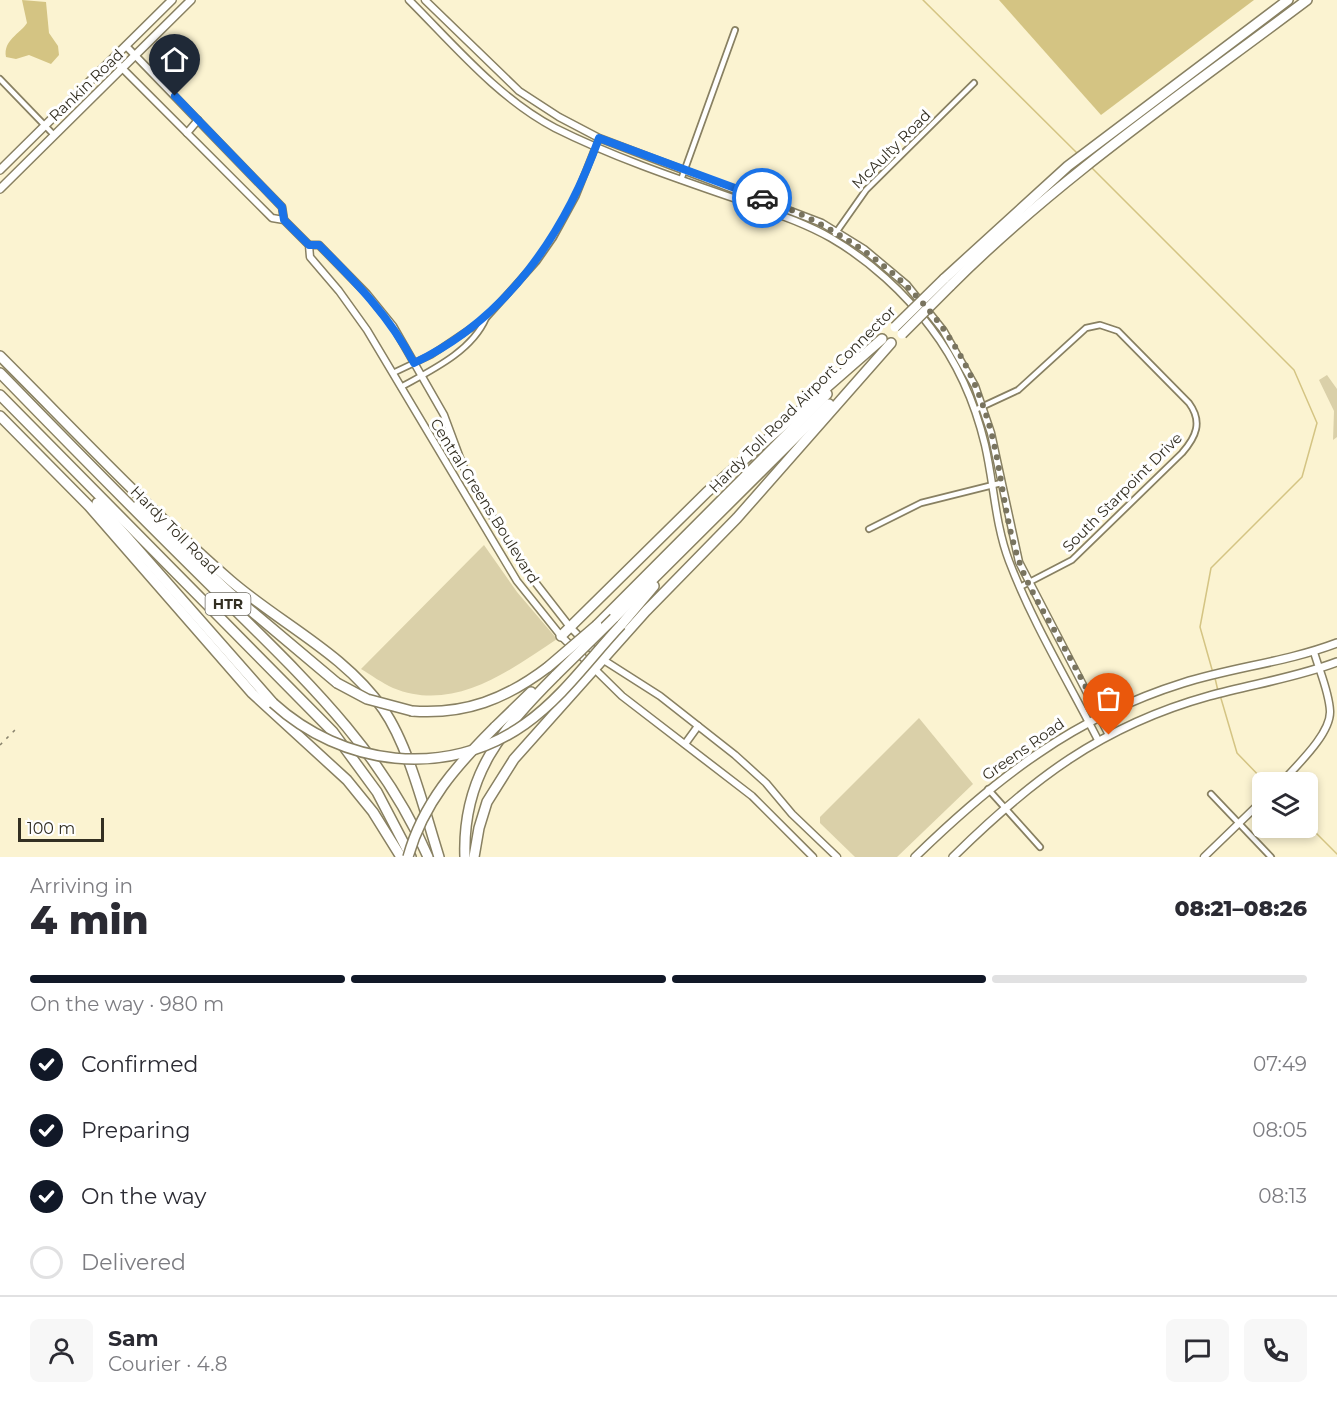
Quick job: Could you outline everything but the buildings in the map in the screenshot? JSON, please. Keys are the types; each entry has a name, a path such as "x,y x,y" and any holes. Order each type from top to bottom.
{"highway":[{"name":"Hardy Toll Road Airport Connector","path":"614,619 886,341 902,334 947,282 1068,166 1286,0"},
{"name":"Hardy Toll Road Airport Connector","path":"552,671 597,625 614,619 730,503 886,341 895,327 1075,173 1307,0"},
{"path":"1294,10 1313,0"},
{"path":"561,636 707,492 886,341"},
{"path":"474,857 483,815 500,779 602,659 736,518 886,341"},
{"path":"0,356 216,568 263,608 345,666 363,683 392,722 439,857"},
{"name":"Hardy Toll Road","path":"0,373 339,715 387,779 428,857"},
{"name":"Hardy Toll Road","path":"0,395 333,732 377,792 409,857"},
{"path":"0,416 89,506 267,708 346,780 374,812 401,857"},
{"path":"53,451 273,703 314,734 355,752 413,760 464,753 504,737 537,715 558,696 614,619"},
{"path":"99,475 146,513 245,606 337,683 367,699 412,711 439,712 476,707 552,671"},
{"path":"409,857 421,819 439,789 495,727 552,671 614,619"},
{"path":"465,857 469,809 482,768 507,728 552,671"}],"main road":[{"name":"Rankin Road","path":"0,170 172,0"},
{"name":"Rankin Road","path":"0,189 191,0"},
{"name":"Greens Road","path":"915,857 988,789 1026,760 1100,715 1218,673 1314,652 1337,643"},
{"path":"953,857 1003,808 1051,770 1098,740 1172,708 1210,696 1319,669 1337,662"}],"street":[{"path":"409,0 512,99 552,126 596,148 799,222 832,239 868,264 908,300 943,346 962,378 975,410 998,525 1020,587 1098,740"},
{"path":"425,0 519,91 559,117 599,138 799,213 836,231 886,266 914,294 944,330 961,358 984,407 1014,543 1029,584 1109,735"},
{"path":"681,180 735,30"},
{"path":"456,47 464,39"},
{"name":"Central Greens Boulevard","path":"126,46 282,207 284,220"},
{"name":"Central Greens Boulevard","path":"112,59 272,218 284,220 309,245 310,257 346,301 393,373 517,581 561,636 622,696 685,744 782,824 813,857"},
{"path":"0,79 54,135"},
{"name":"McAulty Road","path":"832,239 866,190 974,83"},
{"path":"512,99 519,91"},
{"path":"187,133 198,120"},
{"path":"393,373 431,355 486,318 537,261 571,206 599,138"},
{"path":"751,205 753,195"},
{"name":"Central Greens Boulevard","path":"309,245 319,245 367,294 393,326 444,415 467,474 528,573 570,627 602,659 660,696 766,783 792,814 837,857"},
{"path":"908,300 914,294"},
{"path":"401,387 462,349 481,329 486,318"},
{"name":"South Starpoint Drive","path":"975,410 1018,390 1082,332 1093,326 1113,327 1193,408 1198,427 1193,439 1072,560 1020,587"},
{"path":"868,529 921,502 1001,483"},
{"path":"517,581 528,573"},
{"path":"1290,772 1327,726 1330,712 1314,652"},
{"path":"685,744 698,726"},
{"path":"988,789 1040,847"},
{"path":"1211,794 1236,823 1271,857"},
{"path":"1204,857 1252,809"},
{"path":"782,824 792,814"}],"shaded area":[{"path":"22,0 46,2 49,33 58,46 59,55 51,64 29,55 16,59 6,57 9,42 27,23"},
{"path":"999,0 1254,0 1101,115"},
{"path":"1327,375 1337,389 1337,437 1333,440 1334,411 1319,380"},
{"path":"484,545 517,592 557,639 500,675 459,692 438,695 416,694 393,688 361,669"},
{"path":"919,718 973,784 897,857 855,857 820,823 820,817"}],"waterway":[{"path":"923,0 1078,154"},
{"path":"1092,168 1294,370 1317,423 1302,477 1211,568 1200,627 1213,673"},
{"path":"1215,678 1218,691"},
{"path":"1220,695 1237,753 1255,772"},
{"path":"1318,835 1337,854"}],"railway":[{"path":"0,745 18,727"}],"way so far":[{"path":"762,198 822,223 864,249 907,285 944,330 968,370 984,407 1019,562 1040,606 1091,696 1109,735"}],"route":[{"path":"175,96 282,207 284,220 309,245 319,245 367,294 393,326 414,363 431,355 475,322 486,318 537,261 566,217 599,138 762,198"}]}
